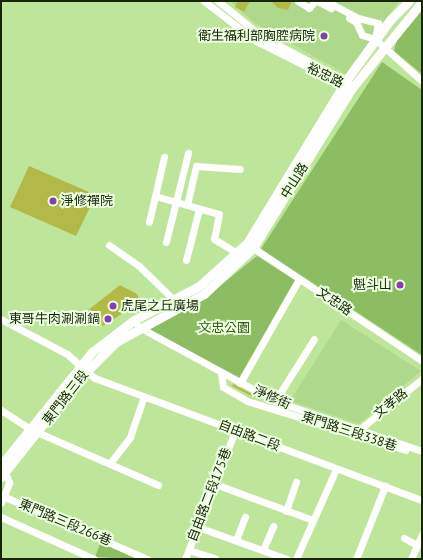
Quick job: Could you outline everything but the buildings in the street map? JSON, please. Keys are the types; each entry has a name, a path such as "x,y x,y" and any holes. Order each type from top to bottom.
{"main road":[{"name":"中山路","path":"136,324 177,308 204,294 250,245 375,39 409,1"},
{"name":"中山路","path":"347,84 382,48 422,2"},
{"name":"中山路","path":"136,324 173,299 199,286 237,252 250,245"},
{"name":"東門路三段","path":"3,469 82,369 136,324"}],"street":[{"name":"裕忠路","path":"204,1 256,41 309,64"},
{"name":"裕忠路","path":"218,1 260,35 309,64 347,84"},
{"path":"298,1 308,8 316,1 356,22 362,35 375,39 382,48 422,81"},
{"path":"326,1 358,18 378,23 375,39"},
{"path":"166,242 188,153"},
{"path":"149,222 164,157"},
{"path":"187,205 196,166 240,168"},
{"path":"155,196 219,214 214,239 237,252"},
{"path":"186,260 199,209"},
{"path":"109,245 139,266 173,299 177,308"},
{"name":"文忠路","path":"250,245 422,361"},
{"path":"240,383 299,279"},
{"path":"1,319 67,354 82,369"},
{"name":"淨修街","path":"136,324 221,373 275,401 422,451"},
{"path":"275,401 314,339"},
{"name":"自由路二段","path":"82,369 144,396 422,500"},
{"name":"東門路三段338巷","path":"221,373 223,386 247,401 422,456"},
{"name":"文孝路","path":"360,429 420,383"},
{"path":"110,463 130,437 144,396"},
{"path":"1,410 34,431 158,485"},
{"name":"自由路二段175巷","path":"185,559 235,431"},
{"path":"3,469 9,483 3,500"},
{"path":"296,559 336,469"},
{"path":"286,511 296,482"},
{"path":"214,484 313,520"},
{"path":"356,559 385,486"},
{"name":"東門路三段266巷","path":"3,500 147,559"},
{"path":"1,517 94,559"},
{"path":"236,540 245,517"},
{"path":"263,550 273,526"},
{"path":"198,527 287,559"},
{"path":"412,559 422,534"},
{"path":"404,538 418,545"},
{"path":"189,550 216,559"}],"shaded area":[{"name":"衛生福利部胸腔病院","path":"230,1 399,1 346,74 256,24"},
{"path":"341,320 421,371 359,424 290,401"}],"green space":[{"path":"422,9 422,74 394,51 398,36"},
{"path":"382,62 422,90 422,355 261,249"},
{"name":"文忠公園","path":"257,256 295,280 239,378 144,327 210,294"},
{"path":"101,542 134,558 134,559 95,557"}],"place":[{"name":"衛生福利部胸腔病院","path":"324,36"},
{"name":"淨修禪院","path":"53,201"},
{"name":"魁斗山","path":"400,285"},
{"name":"虎尾之丘廣場","path":"113,306"},
{"name":"東哥牛肉涮涮鍋","path":"108,319"}]}
